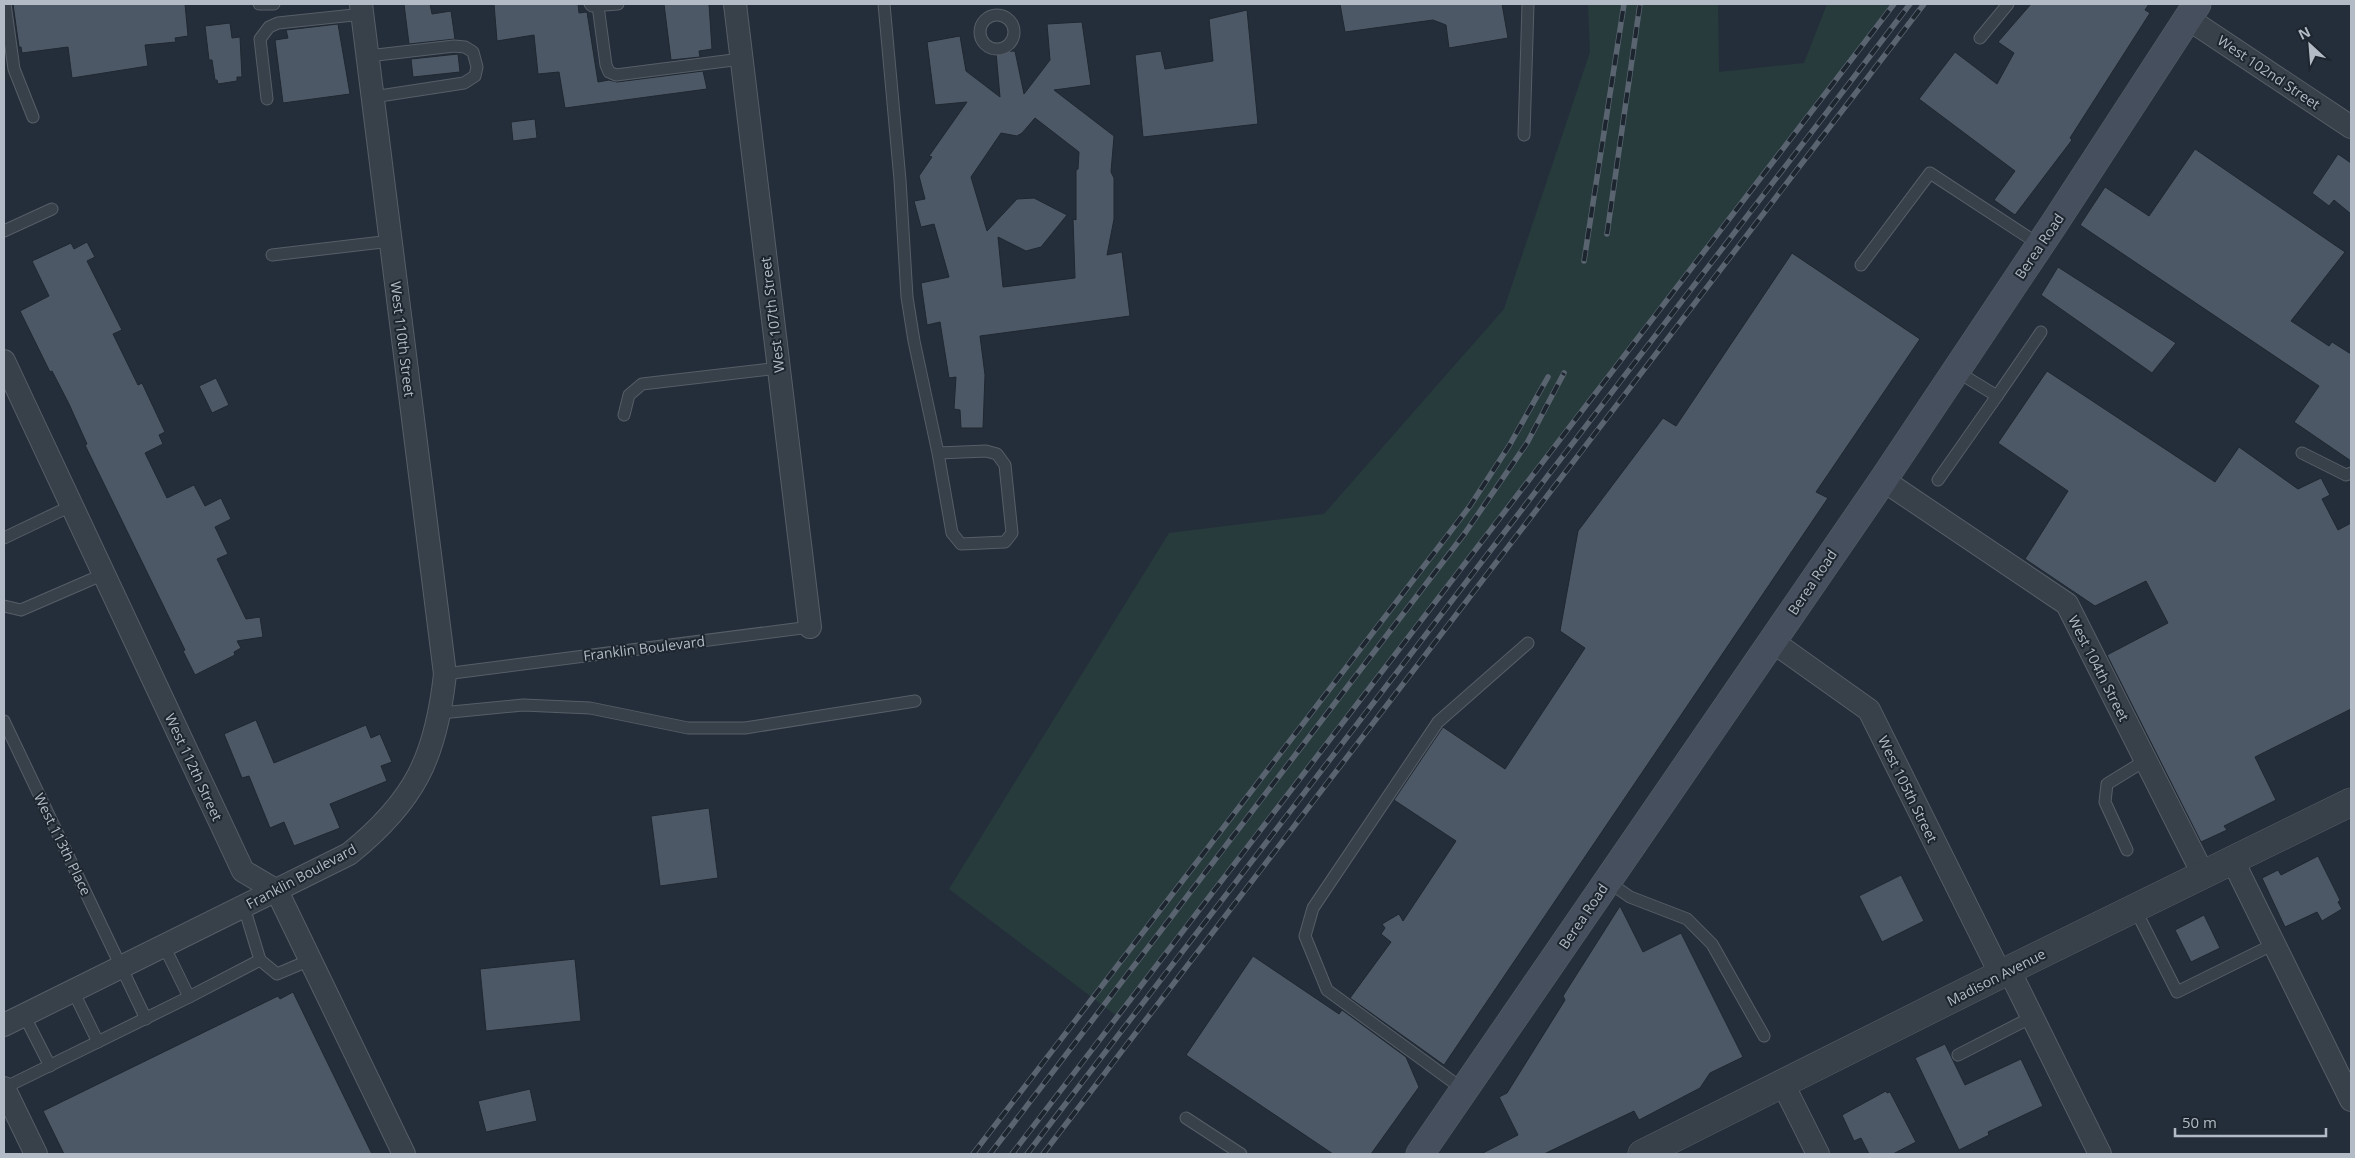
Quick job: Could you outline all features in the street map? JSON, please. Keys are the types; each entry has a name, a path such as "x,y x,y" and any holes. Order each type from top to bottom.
{"main road":[{"name":"Berea Road","path":"1420,1154 1883,480 2040,245 2192,11"}],"street":[{"name":"West 107th Street","path":"734,4 810,627"},
{"name":"West 110th Street","path":"362,9 445,674"},
{"name":"West 102nd Street","path":"2192,11 2351,127"},
{"name":"West 112th Street","path":"4,361 243,871 277,891"},
{"name":"West 104th Street","path":"1883,480 2067,604 2204,876"},
{"name":"West 105th Street","path":"1772,641 1869,710 2005,973 2032,1016 2100,1154"},
{"name":"Franklin Boulevard","path":"4,1025 349,854 373,835 394,813 414,783 431,748 441,713 445,674"},
{"name":"Madison Avenue","path":"1642,1154 2351,802"},
{"path":"2233,861 2351,1100"},
{"path":"277,891 404,1154"},
{"path":"1783,1084 1818,1154"},
{"path":"4,1088 36,1154"}],"lane":[{"path":"5,4 14,69 32,117"},
{"path":"259,4 274,4"},
{"path":"618,4 594,5 609,72 616,75 741,59"},
{"path":"884,4 900,180 907,297 921,380 938,453 952,533 961,544 1005,542 1012,533 1004,465 996,454 986,451 938,453"},
{"path":"1524,135 1528,4"},
{"path":"1980,38 2008,4"},
{"path":"268,100 260,40 269,27 278,23 362,9"},
{"path":"368,56 460,46 473,52 477,68 475,76 464,83 373,96"},
{"path":"1861,266 1930,174 2040,245"},
{"path":"4,231 52,209"},
{"path":"272,255 391,241"},
{"path":"1938,480 2041,332"},
{"path":"624,415 629,395 642,384 779,368"},
{"path":"1956,371 1996,396"},
{"path":"2302,453 2346,475 2351,473"},
{"path":"4,538 72,506"},
{"path":"4,606 20,610 104,574"},
{"name":"Franklin Boulevard","path":"445,674 810,627"},
{"path":"1464,1090 1327,990 1305,936 1313,908 1438,722 1528,643"},
{"path":"441,713 523,705 590,708 688,728 746,728 915,701"},
{"name":"West 113th Place","path":"4,721 146,1019"},
{"path":"2127,850 2105,802 2107,784 2146,760"},
{"path":"1607,882 1630,897 1687,919 1712,944 1764,1036"},
{"path":"244,907 260,960 277,974 310,960"},
{"path":"2136,909 2177,992 2274,944"},
{"path":"164,946 189,998"},
{"path":"4,1088 189,998 260,960"},
{"path":"73,991 98,1042"},
{"path":"24,1015 50,1066"},
{"path":"1958,1055 2032,1016"},
{"path":"1186,1118 1240,1154"}],"green space":[{"path":"1588,4 1718,4 1719,72 1804,63 1827,4 1893,4 1118,1017 949,889 1169,533 1324,514 1504,309 1590,52"}],"building":[{"path":"13,4 185,4 188,36 175,38 176,42 145,45 148,66 72,78 68,47 22,53 21,47 19,47"},
{"path":"404,4 430,4 432,14 451,11 455,39 409,44"},
{"path":"494,4 578,4 579,13 587,12 598,82 609,80 617,82 703,71 707,89 565,108 559,72 538,74 534,35 497,41"},
{"path":"664,4 709,4 712,49 699,51 700,57 671,60"},
{"path":"1340,4 1502,4 1508,38 1449,48 1446,25 1433,20 1345,32"},
{"path":"2031,4 2149,4 2145,10 2150,13 2070,138 2072,140 2015,215 1994,200 2015,171 1919,99 1955,52 1997,84 2014,53 1998,42"},
{"path":"1247,10 1258,124 1143,137 1135,55 1161,51 1165,69 1213,61 1209,19"},
{"path":"1082,22 1091,85 1054,90 1114,136 1111,172 1114,178 1114,219 1107,255 1122,252 1130,316 980,336 985,375 983,428 961,428 960,410 954,409 956,377 949,378 940,322 927,325 921,283 949,277 934,224 921,227 914,201 925,199 919,176 932,157 929,156 967,102 935,105 927,42 960,36 966,71 1000,97 996,52 1015,51 1024,94 1050,60 1047,24","holes":["1035,118 1079,152 1078,169 1076,170 1076,220 1073,219 1075,278 1003,287 998,237 1026,251 1041,247 1067,215 1034,198 1017,199 987,231 971,177 1001,133 1017,136"]},
{"path":"230,23 232,38 240,37 242,77 237,77 237,81 218,84 217,80 215,80 212,60 209,60 205,26"},
{"path":"338,24 350,94 283,103 275,40 288,38 286,30"},
{"path":"458,54 460,72 413,77 411,59"},
{"path":"535,119 537,138 513,141 511,122"},
{"path":"2195,149 2345,252 2291,321 2329,346 2332,342 2351,354 2351,461 2294,422 2319,386 2080,225 2105,187 2149,216"},
{"path":"2338,154 2351,163 2351,214 2334,200 2329,206 2312,193"},
{"path":"87,242 95,257 87,261 122,330 113,334 138,385 142,383 165,432 159,435 163,444 145,453 167,498 194,485 205,506 221,498 231,519 215,527 228,554 217,559 246,619 260,617 263,637 237,641 241,648 234,652 235,655 195,675 183,651 185,650 85,445 87,444 69,404 52,371 50,372 20,311 49,296 32,261 71,243 74,249"},
{"path":"1792,253 1920,339 1816,492 1828,498 1444,1065 1350,998 1391,942 1381,934 1385,928 1382,924 1399,914 1403,921 1456,841 1394,800 1443,727 1505,769 1585,648 1560,631 1578,531 1663,418 1676,426"},
{"path":"2058,267 2176,343 2152,373 2041,295"},
{"path":"2047,371 2215,482 2239,447 2298,489 2321,478 2330,495 2322,499 2338,530 2351,523 2351,709 2255,757 2276,800 2224,826 2227,830 2201,842 2107,655 2168,623 2146,581 2095,606 2025,559 2068,491 1998,443"},
{"path":"216,378 229,405 212,413 199,386"},
{"path":"256,720 274,763 366,725 371,738 380,734 392,762 381,766 387,781 330,804 340,828 294,846 284,822 270,828 249,776 242,778 224,734"},
{"path":"709,808 718,878 660,886 651,816"},
{"path":"2318,856 2340,900 2338,902 2342,909 2322,921 2317,912 2285,927 2262,878 2278,870 2281,875"},
{"path":"1901,875 1924,921 1882,942 1859,896"},
{"path":"1620,906 1643,952 1681,933 1743,1057 1710,1073 1700,1088 1639,1120 1634,1111 1544,1154 1481,1154 1518,1135 1499,1097 1507,1093 1565,1000 1563,996"},
{"path":"2204,915 2220,948 2191,962 2175,930"},
{"path":"1253,956 1339,1014 1342,1010 1406,1057 1419,1087 1371,1154 1333,1154 1186,1055"},
{"path":"575,959 581,1021 486,1031 480,969"},
{"path":"293,992 372,1154 64,1154 43,1111 278,996 280,999"},
{"path":"1945,1044 1965,1085 2021,1059 2043,1106 1988,1132 1989,1135 1959,1150 1915,1058"},
{"path":"530,1089 537,1121 486,1132 478,1101"},
{"path":"1886,1091 1887,1093 1890,1092 1916,1142 1893,1154 1869,1154 1861,1138 1854,1141 1842,1115"}],"railway":[{"path":"1584,261 1624,4"},
{"path":"1607,234 1640,4"},
{"path":"1012,1154 1894,4"},
{"path":"1027,1154 1910,4"},
{"path":"1043,1154 1924,4"},
{"path":"990,1154 1465,533 1527,443 1564,373"},
{"path":"973,1154 1470,506 1509,446 1548,377"}]}
